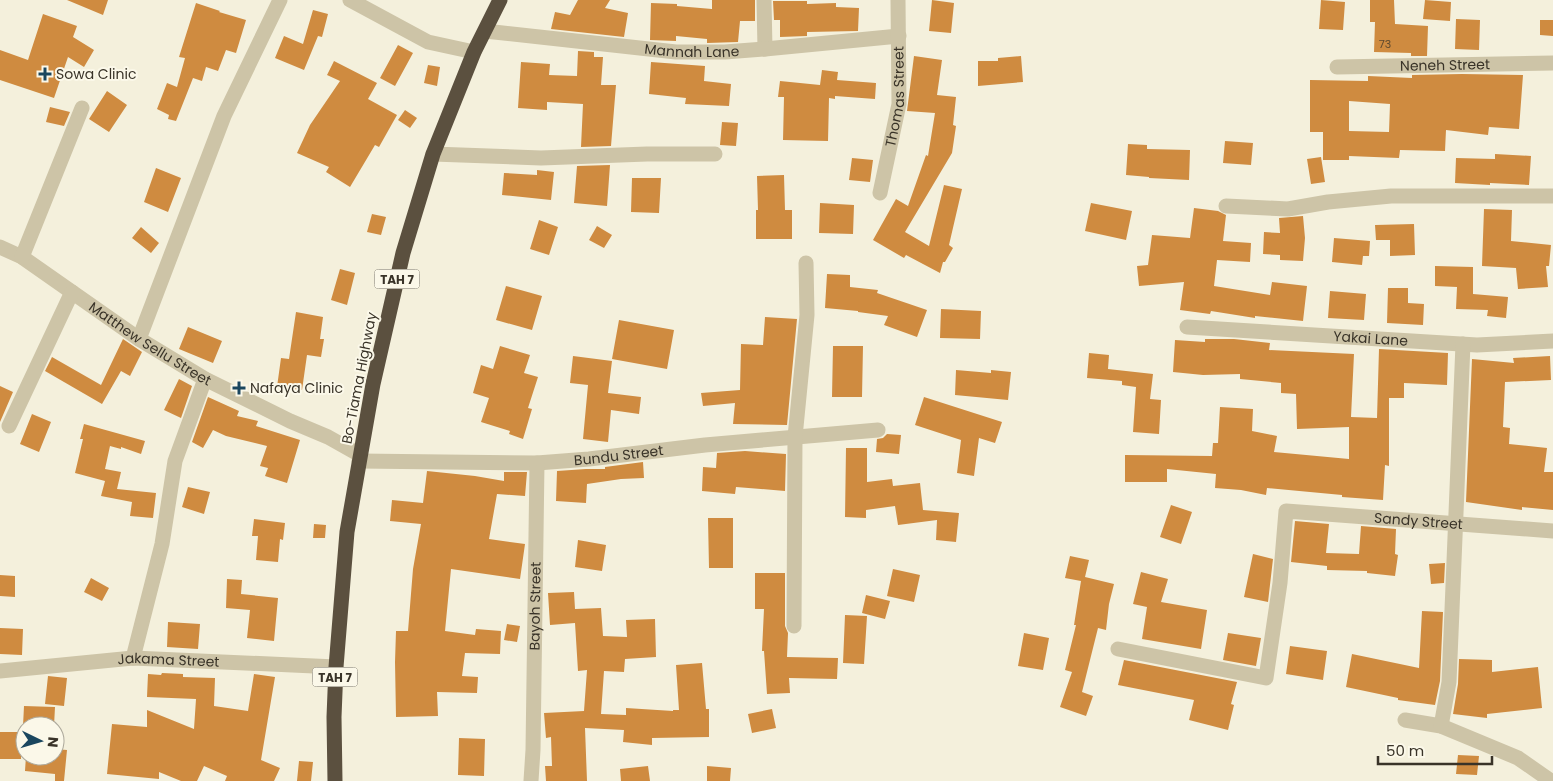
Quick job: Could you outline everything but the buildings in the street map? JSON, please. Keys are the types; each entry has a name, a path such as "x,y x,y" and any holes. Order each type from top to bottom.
{"highway":[{"name":"Bo-Tiama Highway","path":"335,781 334,717 336,666 347,532 373,384 402,253 433,154 474,52 500,0"}],"street":[{"path":"139,339 224,116 280,0"},
{"path":"350,0 428,42 474,52"},
{"path":"764,0 765,49"},
{"name":"Thomas Street","path":"880,192 899,104 898,0"},
{"name":"Mannah Lane","path":"485,31 676,52 725,52 899,36"},
{"name":"Neneh Street","path":"1337,68 1553,63"},
{"path":"22,257 82,108"},
{"path":"433,154 541,158 647,154 715,154"},
{"path":"1226,206 1288,209 1328,202 1391,196 1553,196"},
{"name":"Matthew Sellu Street","path":"0,247 22,257 139,339 205,378 290,421 328,437 360,458"},
{"path":"794,626 795,437 807,315 806,263"},
{"path":"8,426 72,292"},
{"name":"Yakai Lane","path":"1187,327 1463,344 1553,341"},
{"path":"1441,726 1449,682 1463,344"},
{"path":"133,658 162,544 175,461 205,378"},
{"name":"Bundu Street","path":"360,458 537,463 589,460 705,445 878,430"},
{"name":"Bayoh Street","path":"531,781 537,463"},
{"name":"Sandy Street","path":"1118,650 1266,678 1280,583 1286,511 1553,531"},
{"name":"Jakama Street","path":"0,671 133,658 336,666"},
{"path":"1405,720 1441,726 1518,758 1551,781"}],"place":[{"name":"Sowa Clinic","path":"45,74"},
{"name":"Nafaya Clinic","path":"239,388"}]}
